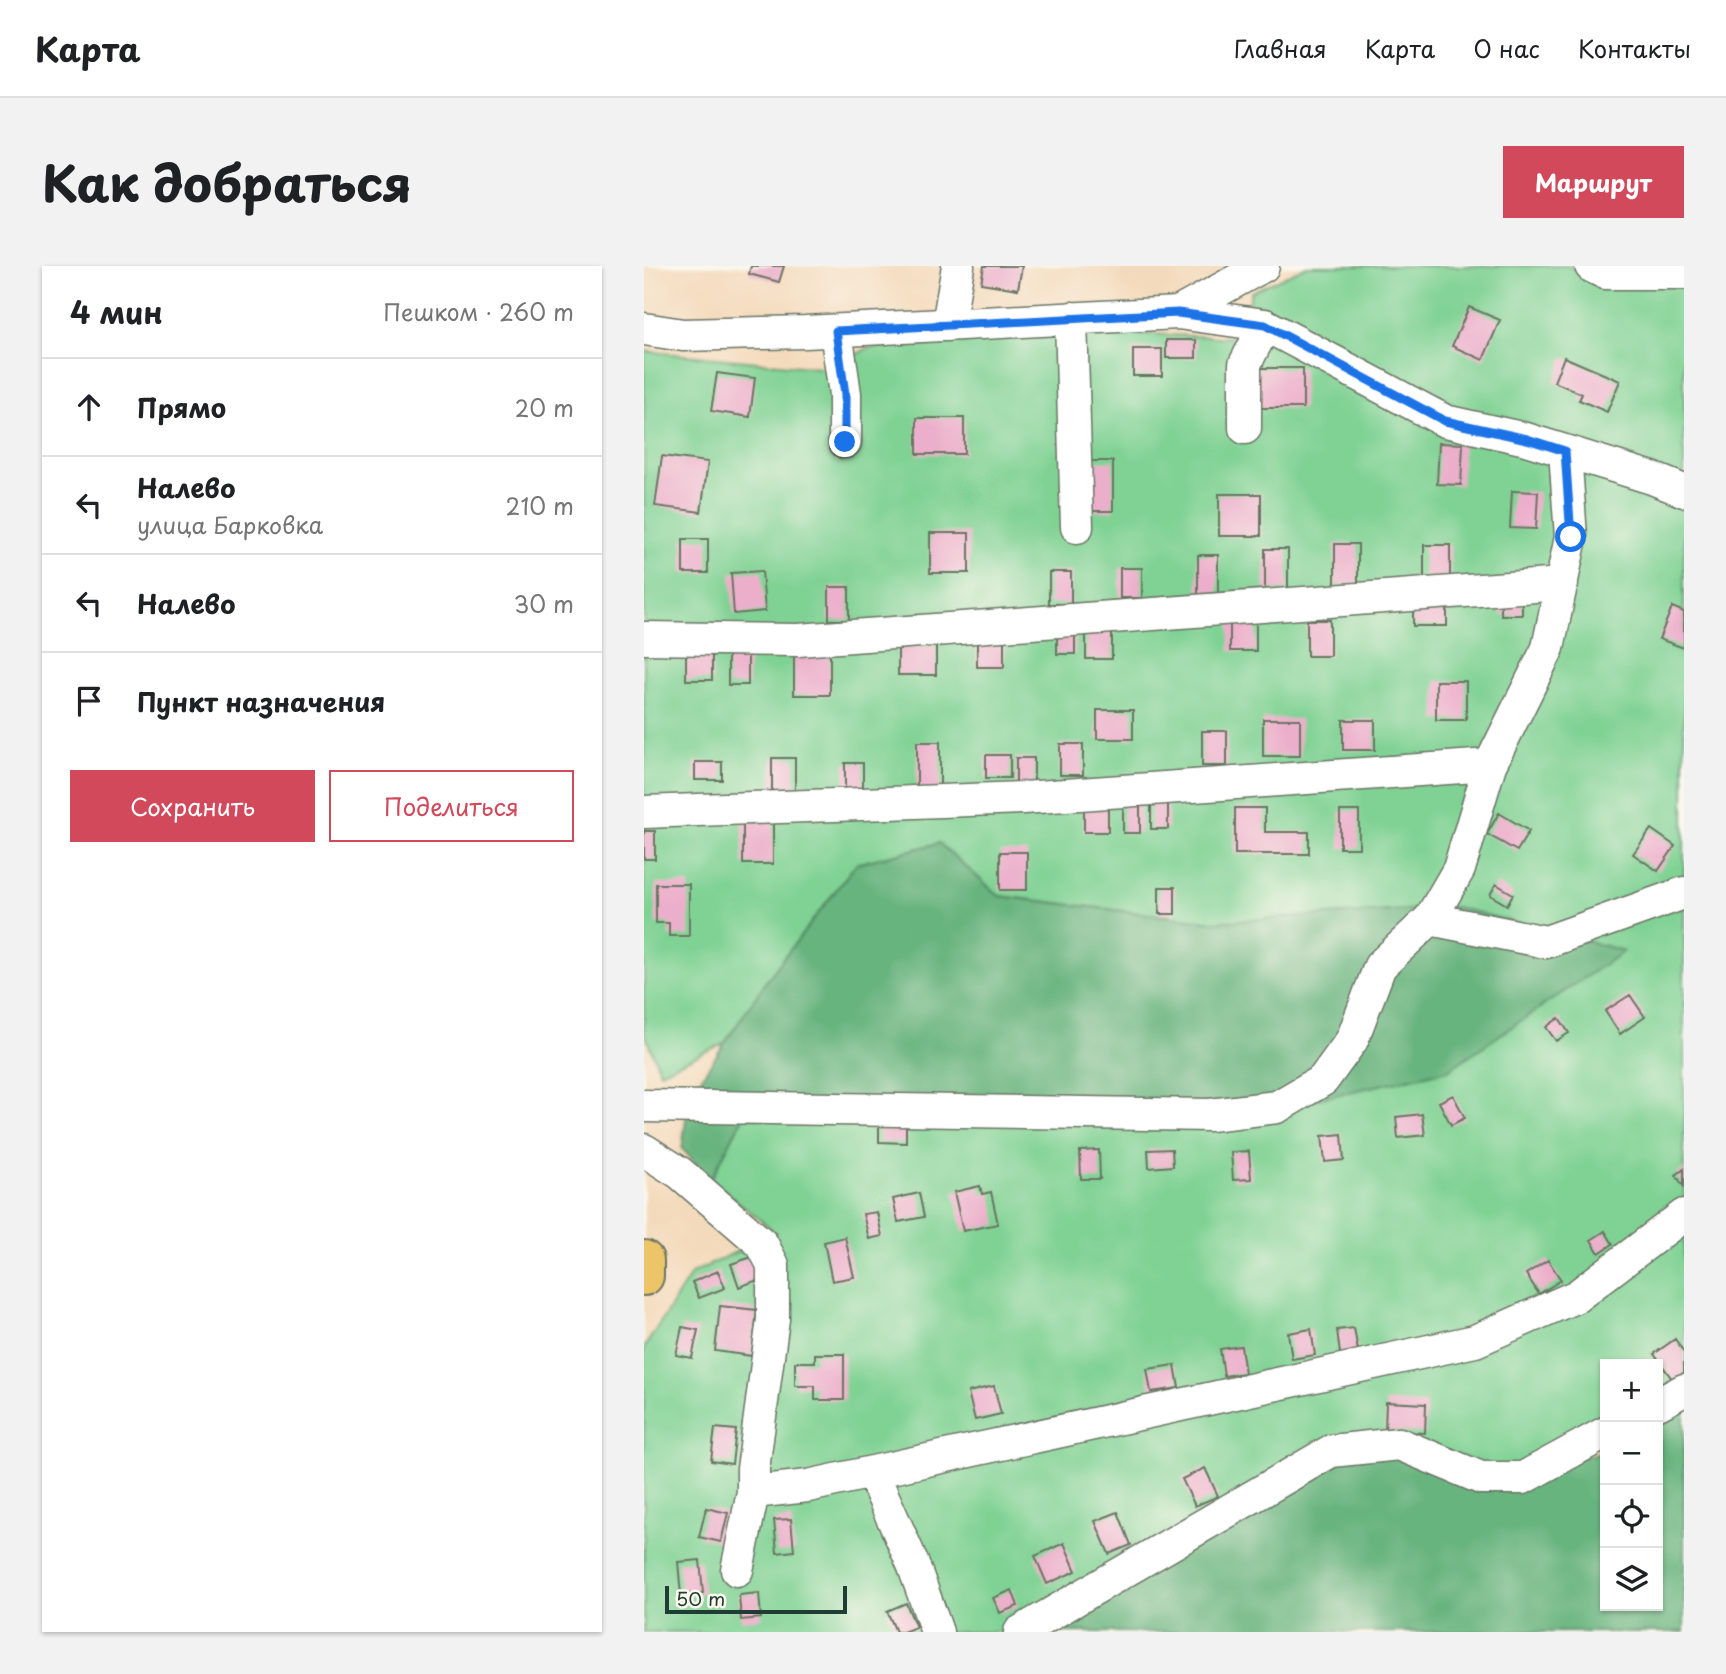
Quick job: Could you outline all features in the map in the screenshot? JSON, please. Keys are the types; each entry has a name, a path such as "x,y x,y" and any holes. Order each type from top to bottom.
{"main road":[{"path":"644,1260 644,1276"}],"street":[{"path":"948,325 958,266"},
{"path":"1178,313 1263,266"},
{"path":"1591,266 1605,273 1684,273"},
{"path":"644,329 683,335 836,331 1178,313 1265,325 1445,421 1527,439 1652,478 1684,491"},
{"path":"1071,318 1077,527"},
{"path":"1245,428 1245,363 1265,325"},
{"path":"836,331 845,394 845,442"},
{"path":"644,1106 1210,1115 1277,1107 1323,1080 1352,1040 1380,966 1430,919 1459,869 1490,765 1548,648 1571,537 1565,451"},
{"path":"644,638 798,640 1562,584"},
{"path":"644,812 1023,798 1490,765"},
{"path":"1430,919 1546,942 1684,893"},
{"path":"644,1150 680,1173 762,1244 773,1265 773,1320 753,1469 753,1492 737,1570"},
{"path":"753,1492 808,1486 1475,1341 1577,1296 1684,1215"},
{"path":"1663,1402 1684,1390"},
{"path":"1020,1632 1331,1451 1399,1444 1481,1478 1523,1478 1600,1436"},
{"path":"873,1472 914,1564 937,1632"}],"green space":[{"path":"1307,266 1568,266 1605,281 1684,279 1684,1379 1663,1390 1663,1359 1600,1359 1600,1426 1524,1468 1005,1632 644,1632 644,1348 692,1273 776,1233 711,1179 743,1117 1456,907 1214,922 999,896 939,843 856,864 767,980 727,1042 660,1072 644,1031 644,351 830,369 868,348 1096,332 1242,338 1251,292"},
{"path":"939,843 999,896 1214,922 1456,907 1624,951 1448,1070 1308,1101 743,1117 711,1179 682,1149 689,1096 767,980 856,864"},
{"path":"1684,1404 1684,1632 1055,1632 1354,1442 1478,1482 1600,1452 1600,1611 1663,1611 1663,1418"}],"building":[{"path":"751,266 784,266 779,282 749,274"},
{"path":"984,266 1022,266 1018,289 981,283"},
{"path":"1469,307 1500,320 1483,360 1452,346"},
{"path":"1166,340 1196,340 1196,358 1166,358"},
{"path":"1133,349 1162,349 1162,376 1133,376"},
{"path":"1564,357 1620,381 1607,412 1579,400 1582,394 1554,382"},
{"path":"1254,368 1303,368 1303,408 1254,408"},
{"path":"717,373 755,378 750,417 711,411"},
{"path":"917,418 964,418 964,454 917,454"},
{"path":"1439,443 1463,444 1461,485 1437,484"},
{"path":"662,456 708,462 701,512 655,506"},
{"path":"1087,461 1113,461 1113,511 1087,511"},
{"path":"1512,491 1538,492 1536,529 1510,528"},
{"path":"1219,494 1261,494 1261,536 1219,536"},
{"path":"930,533 969,533 969,573 930,573"},
{"path":"683,539 708,539 708,573 683,573"},
{"path":"1335,544 1358,544 1358,585 1335,585"},
{"path":"1424,545 1450,545 1450,578 1424,578"},
{"path":"1265,549 1288,549 1288,590 1265,590"},
{"path":"1198,555 1218,555 1218,594 1198,594"},
{"path":"1120,568 1142,568 1142,598 1120,598"},
{"path":"762,571 765,611 734,614 731,573"},
{"path":"1049,572 1071,572 1071,604 1049,604"},
{"path":"829,587 849,587 849,620 829,620"},
{"path":"1501,595 1522,595 1522,615 1501,615"},
{"path":"1413,601 1447,601 1447,626 1413,626"},
{"path":"1672,607 1684,612 1684,648 1659,639"},
{"path":"1230,615 1256,615 1256,651 1230,651"},
{"path":"1307,620 1330,620 1330,656 1307,656"},
{"path":"1057,629 1075,629 1075,654 1057,654"},
{"path":"1086,629 1112,629 1112,659 1086,659"},
{"path":"977,638 1004,638 1004,667 977,667"},
{"path":"898,646 936,646 936,675 898,675"},
{"path":"686,647 712,647 712,680 686,680"},
{"path":"794,649 830,649 830,695 794,695"},
{"path":"728,654 748,654 748,685 728,685"},
{"path":"1436,681 1466,681 1466,720 1436,720"},
{"path":"1097,710 1133,710 1133,739 1097,739"},
{"path":"1263,719 1300,719 1300,756 1263,756"},
{"path":"1343,720 1375,720 1375,750 1343,750"},
{"path":"1202,731 1227,731 1227,766 1202,766"},
{"path":"917,742 940,742 940,789 917,789"},
{"path":"1060,744 1083,744 1083,775 1060,775"},
{"path":"986,755 1010,755 1010,778 986,778"},
{"path":"772,758 795,758 795,794 772,794"},
{"path":"1016,758 1034,758 1034,785 1016,785"},
{"path":"695,762 722,762 722,780 695,780"},
{"path":"845,763 863,763 863,793 845,793"},
{"path":"1123,801 1140,801 1140,833 1123,833"},
{"path":"1151,801 1168,801 1168,829 1151,829"},
{"path":"1084,805 1108,805 1108,832 1084,832"},
{"path":"1235,808 1265,808 1265,832 1309,832 1309,854 1235,854"},
{"path":"1340,811 1359,811 1359,848 1340,848"},
{"path":"1499,813 1529,831 1517,851 1487,834"},
{"path":"743,821 773,821 773,864 743,864"},
{"path":"1651,829 1675,846 1658,871 1633,854"},
{"path":"644,831 655,831 655,859 644,859"},
{"path":"1000,852 1027,852 1027,890 1000,890"},
{"path":"656,884 689,884 689,936 669,936 669,923 656,923"},
{"path":"1496,884 1513,894 1507,905 1490,895"},
{"path":"1159,887 1175,887 1175,914 1159,914"},
{"path":"1630,995 1645,1017 1620,1034 1605,1011"},
{"path":"1559,1018 1569,1033 1556,1041 1546,1027"},
{"path":"1453,1095 1465,1118 1451,1125 1439,1102"},
{"path":"1422,1114 1425,1135 1398,1138 1396,1117"},
{"path":"879,1123 906,1123 906,1143 879,1142"},
{"path":"1342,1134 1344,1160 1325,1162 1322,1136"},
{"path":"1172,1149 1173,1166 1149,1168 1148,1150"},
{"path":"1099,1150 1100,1179 1081,1179 1080,1151"},
{"path":"1249,1151 1251,1179 1233,1180 1231,1152"},
{"path":"1684,1169 1684,1187 1676,1175"},
{"path":"980,1186 982,1194 991,1192 998,1224 963,1231 954,1192"},
{"path":"919,1193 924,1217 898,1222 893,1199"},
{"path":"877,1212 882,1236 869,1239 863,1214"},
{"path":"1605,1231 1613,1244 1599,1253 1591,1240"},
{"path":"845,1237 854,1277 832,1281 824,1242"},
{"path":"758,1255 766,1277 739,1287 731,1264"},
{"path":"1548,1260 1561,1280 1539,1294 1526,1274"},
{"path":"718,1271 725,1288 699,1298 692,1282"},
{"path":"720,1306 757,1310 752,1356 715,1351"},
{"path":"682,1327 698,1330 692,1358 676,1355"},
{"path":"1354,1328 1358,1351 1340,1354 1337,1330"},
{"path":"1311,1329 1315,1355 1292,1359 1288,1333"},
{"path":"1675,1339 1684,1352 1684,1376 1675,1383 1663,1366 1663,1359 1658,1359 1654,1354"},
{"path":"1241,1346 1245,1373 1224,1376 1220,1349"},
{"path":"815,1354 844,1354 844,1400 815,1400 815,1386 795,1386 795,1362 815,1362"},
{"path":"1175,1365 1179,1388 1151,1392 1147,1369"},
{"path":"994,1386 1001,1414 975,1420 968,1392"},
{"path":"1386,1402 1426,1404 1425,1433 1385,1431"},
{"path":"715,1428 736,1430 732,1464 711,1461"},
{"path":"1205,1468 1218,1496 1195,1506 1182,1479"},
{"path":"706,1508 728,1513 721,1542 699,1537"},
{"path":"1118,1512 1131,1545 1109,1554 1095,1521"},
{"path":"791,1519 794,1551 777,1553 774,1520"},
{"path":"1064,1543 1076,1571 1047,1584 1035,1556"},
{"path":"700,1560 703,1593 681,1595 678,1562"},
{"path":"1012,1590 1018,1606 1000,1613 993,1598"},
{"path":"759,1593 761,1618 741,1620 739,1595"},
{"path":"906,1603 916,1627 896,1632 887,1611"}],"route":[{"path":"845,442 845,394 836,331 1178,313 1265,325 1445,421 1527,439 1565,451 1571,537"}]}
